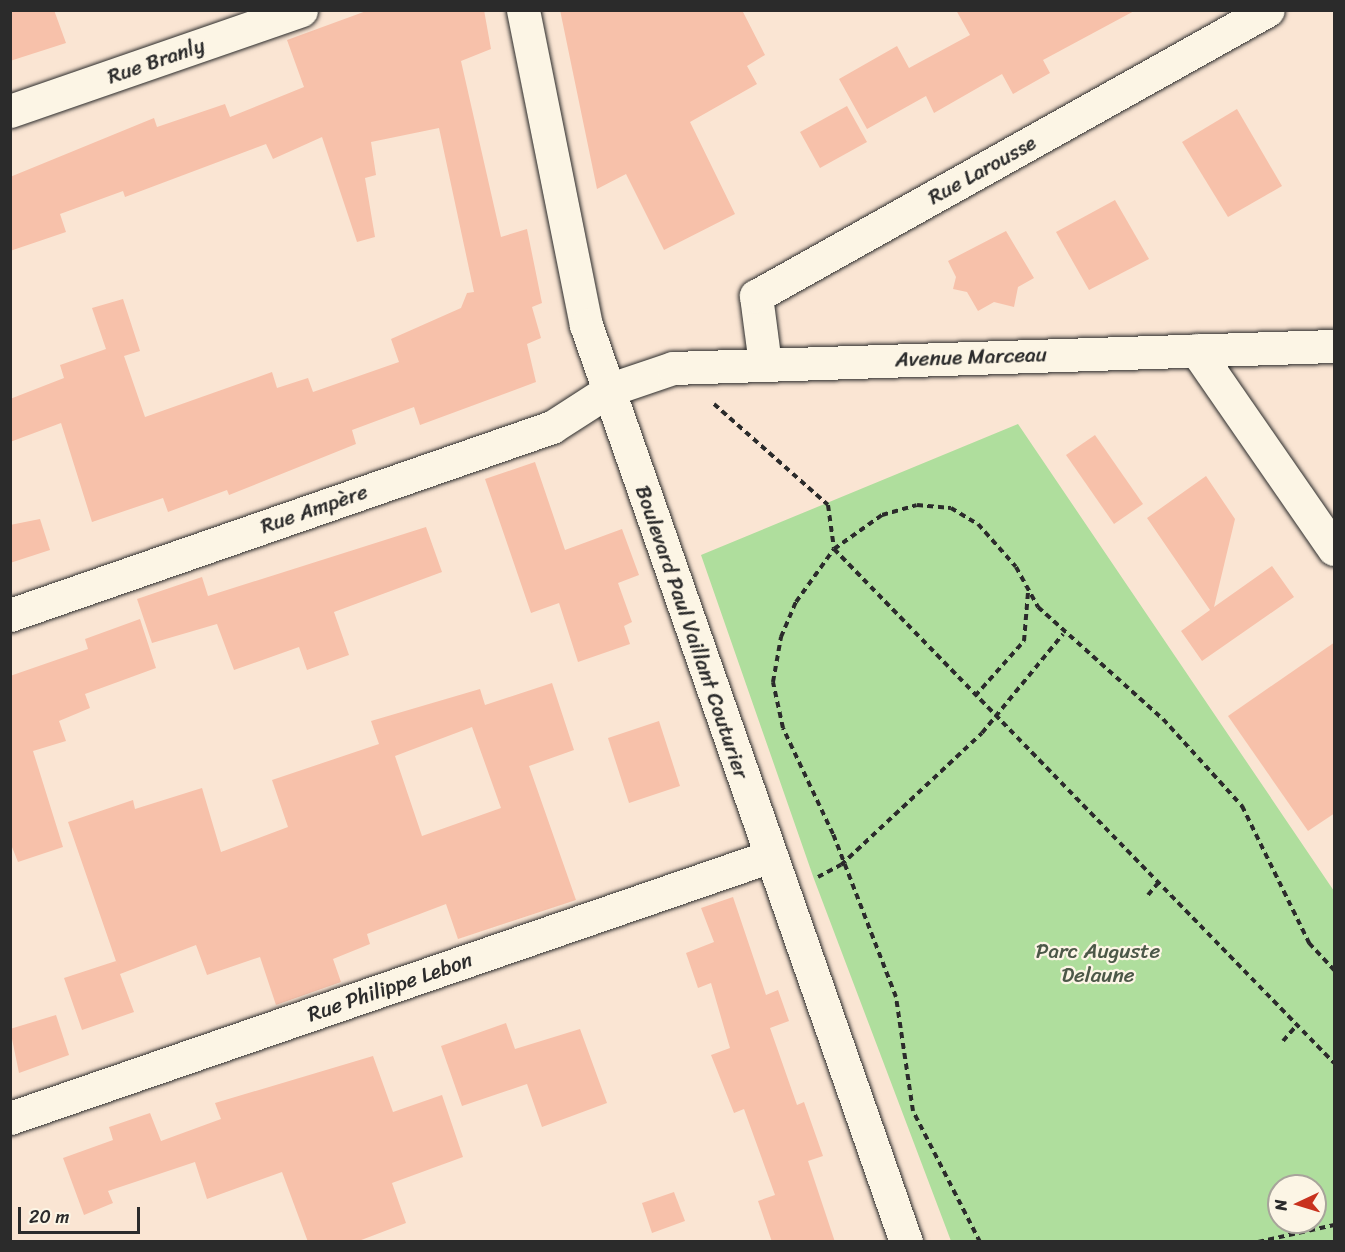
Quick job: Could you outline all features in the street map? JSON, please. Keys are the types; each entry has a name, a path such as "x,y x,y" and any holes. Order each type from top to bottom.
{"street":[{"name":"Rue Branly","path":"10,111 301,10"},
{"name":"Boulevard Paul Vaillant Couturier","path":"522,10 586,325 906,1242"},
{"name":"Rue Larousse","path":"765,364 756,296 1268,10"},
{"name":"Avenue Marceau","path":"610,389 673,368 1335,346"},
{"path":"1196,350 1335,549"},
{"name":"Rue Ampère","path":"10,615 552,427 610,389"},
{"name":"Rue Philippe Lebon","path":"10,1118 771,856"}],"path":[{"path":"673,368 828,505 834,549 1335,1063"},
{"path":"980,1242 913,1111 896,997 841,865 815,789 783,728 773,682 781,637 796,602 834,549 882,515 917,505 951,508 978,524 1063,634 1163,719 1242,806 1309,943 1335,970"},
{"path":"975,696 1024,641 1028,589"},
{"path":"782,888 841,865 998,718 1063,634"},
{"path":"1148,895 1158,883"},
{"path":"1283,1041 1297,1025"},
{"path":"1258,1242 1335,1225"}],"green space":[{"name":"Parc Auguste Delaune","path":"1018,424 1334,891 1334,1241 951,1241 814,879 701,555"}],"building":[{"path":"10,10 54,10 66,43 10,61"},
{"path":"369,10 484,10 491,49 461,61 501,237 527,229 542,303 532,307 541,338 527,344 536,382 420,425 414,407 352,430 356,444 229,495 227,490 168,512 163,498 92,522 61,423 10,442 10,399 64,378 60,365 106,349 92,308 123,299 140,351 124,356 145,417 272,372 277,388 308,378 313,392 399,362 391,339 461,308 467,293 474,292 439,128 371,142 376,175 365,178 375,237 357,242 322,137 273,159 266,144 125,197 123,191 60,214 66,232 10,251 10,177 154,118 157,127 225,104 230,117 304,87 287,40"},
{"path":"560,10 742,10 765,55 747,66 757,84 690,122 735,214 664,250 626,174 597,189"},
{"path":"956,10 1136,10 1043,60 1050,73 1013,94 1002,74 934,113 926,96 867,129 839,79 897,46 909,68 970,35"},
{"path":"847,106 867,142 820,168 800,132"},
{"path":"1237,109 1282,186 1228,217 1182,142"},
{"path":"1115,200 1149,259 1089,290 1056,232"},
{"path":"1006,231 1034,278 1018,287 1014,307 994,302 978,311 967,292 953,289 956,277 948,261"},
{"path":"1095,435 1143,504 1114,524 1066,455"},
{"path":"535,462 565,550 622,529 639,575 618,583 632,622 624,626 630,644 578,662 559,603 531,613 485,479"},
{"path":"1206,476 1235,519 1214,607 1272,566 1294,597 1202,661 1181,631 1210,610 1147,518"},
{"path":"40,519 50,550 10,563 10,525"},
{"path":"426,527 442,572 334,612 349,655 307,670 299,647 234,670 217,624 152,643 137,599 202,577 208,596"},
{"path":"140,619 156,668 85,694 90,708 59,721 66,741 33,751 63,847 18,862 10,842 10,676 88,649 85,639"},
{"path":"1335,642 1335,813 1308,831 1228,716"},
{"path":"552,683 574,750 529,766 576,900 458,939 446,904 367,934 370,944 333,959 341,982 276,1005 260,957 207,975 196,945 120,974 134,1012 82,1030 64,978 116,961 68,822 133,800 135,809 202,788 221,852 288,827 272,780 379,744 371,721 480,689 485,705","holes":["472,727 501,808 422,836 395,756"]},
{"path":"659,721 680,786 629,803 608,738"},
{"path":"733,897 766,995 778,990 789,1021 770,1028 797,1105 804,1102 823,1156 808,1161 835,1242 772,1242 758,1201 775,1195 744,1109 734,1113 711,1055 730,1048 711,983 698,988 686,953 714,942 701,908"},
{"path":"56,1015 69,1055 19,1073 10,1029"},
{"path":"506,1023 515,1049 580,1029 607,1103 542,1127 527,1084 462,1106 441,1046"},
{"path":"373,1056 393,1112 442,1095 463,1157 392,1183 406,1223 356,1242 308,1242 282,1172 207,1199 195,1162 108,1191 113,1203 84,1215 63,1158 113,1140 109,1127 150,1113 161,1141 221,1119 215,1103"},
{"path":"674,1192 685,1221 652,1233 642,1203"}]}
